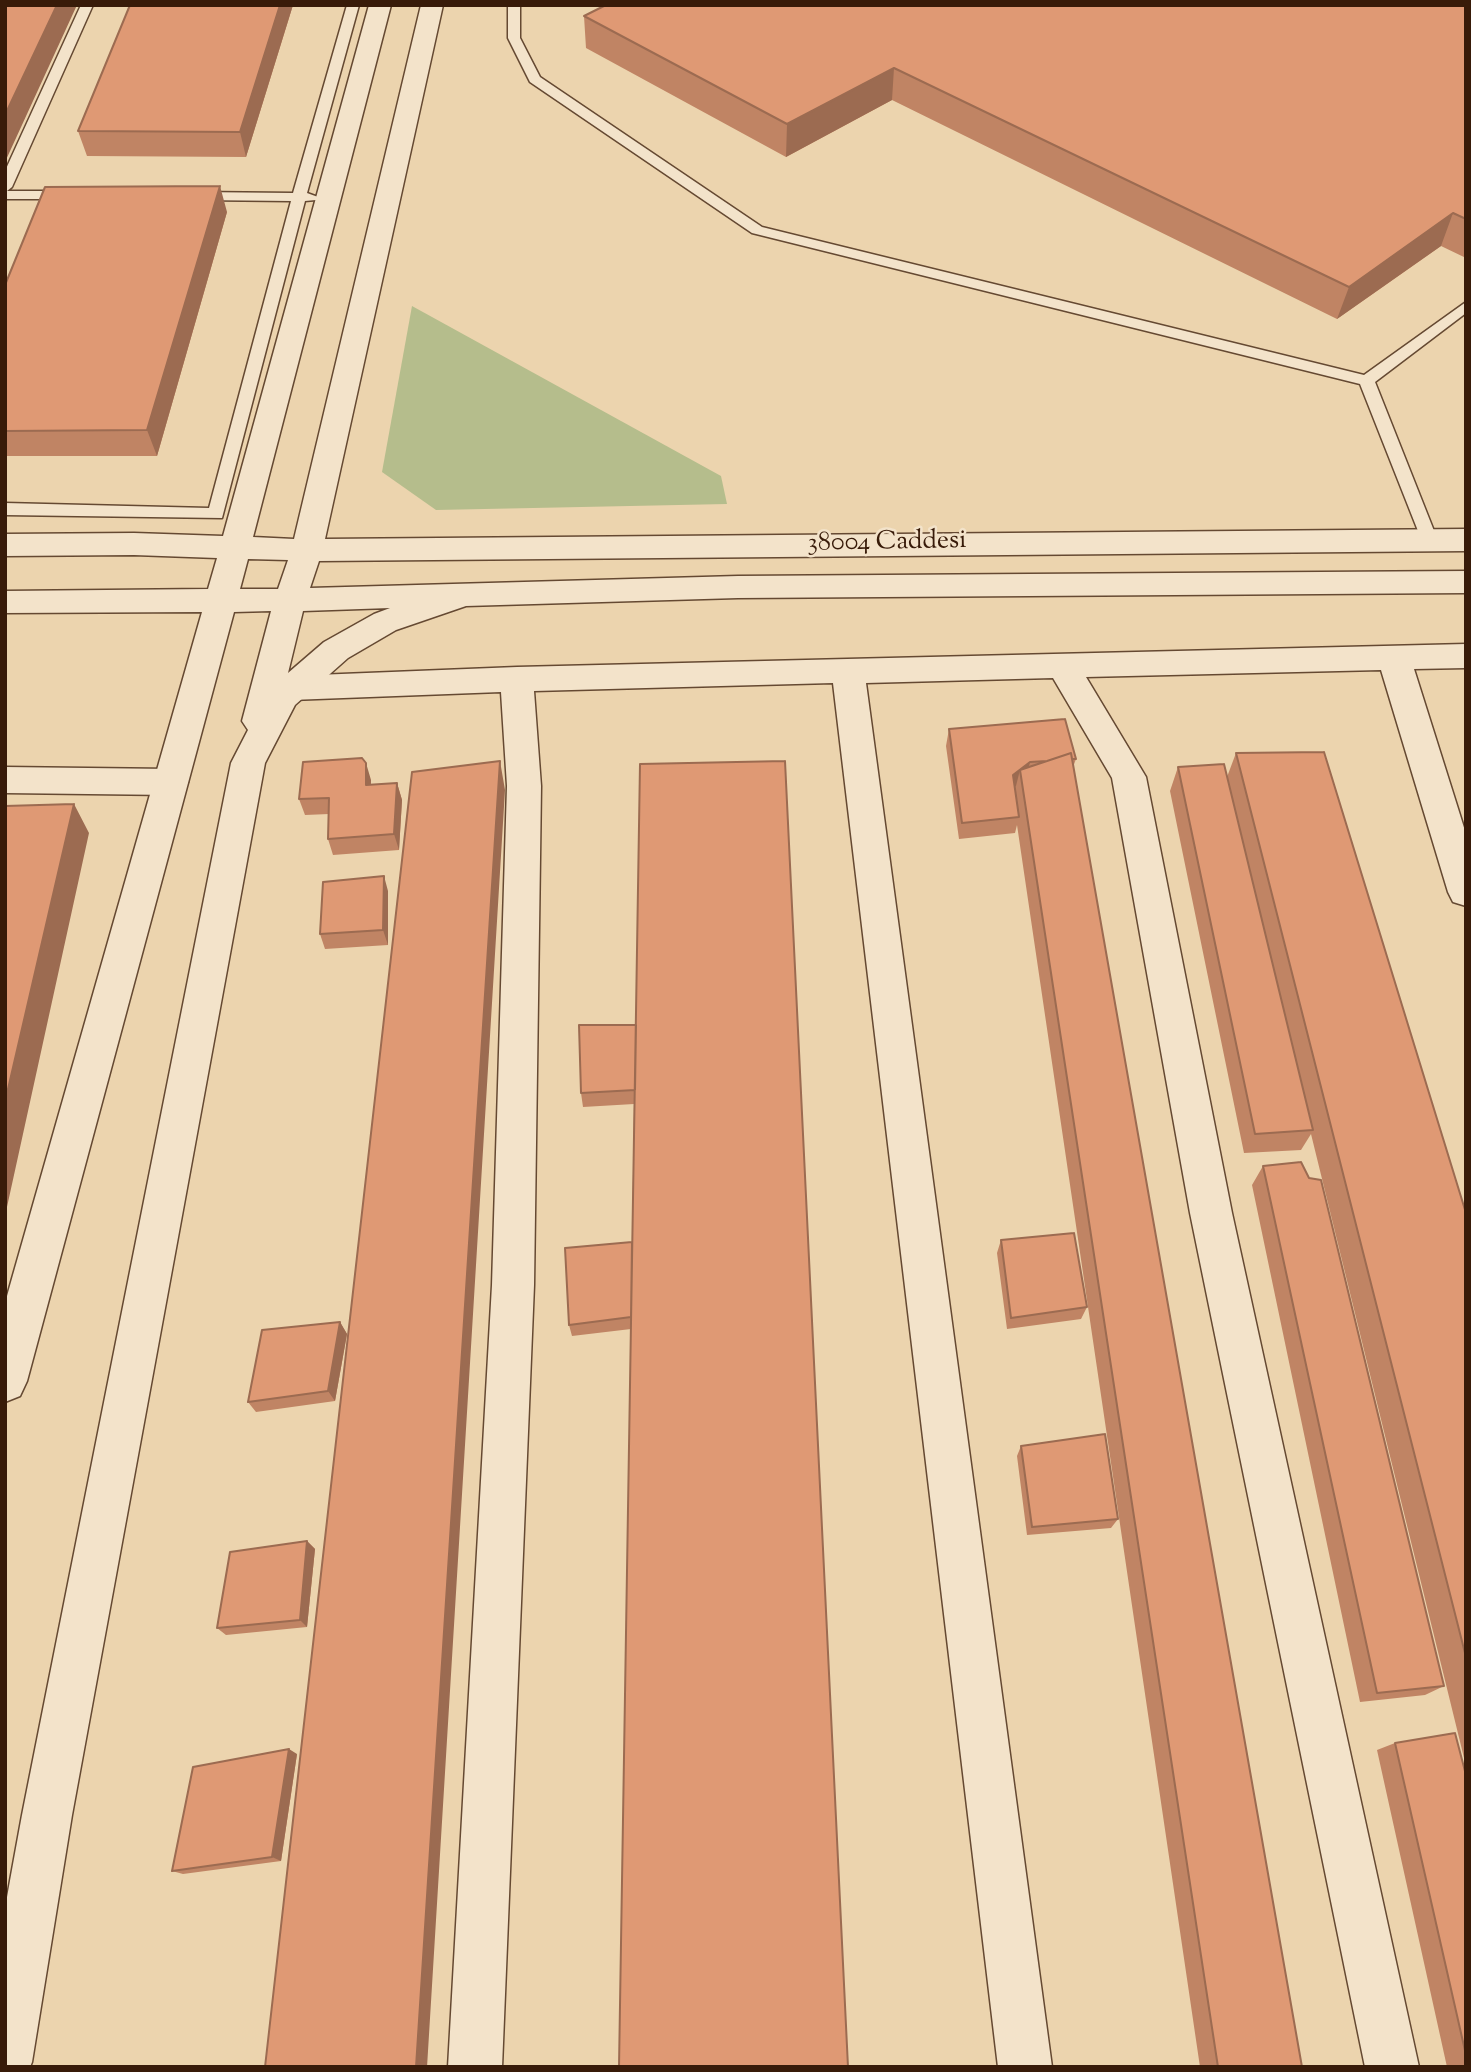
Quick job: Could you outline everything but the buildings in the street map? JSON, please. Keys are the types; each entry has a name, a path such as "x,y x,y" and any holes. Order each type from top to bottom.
{"street":[{"path":"5,1381 171,782 380,5"},
{"path":"5,2062 47,1815 248,762 290,600 307,550 432,5"},
{"name":"38004 Caddesi","path":"5,545 134,544 307,550 1466,540"},
{"path":"1430,541 1452,582"},
{"name":"38004 Caddesi","path":"5,602 290,600 751,587 1452,582"},
{"path":"248,762 282,696 336,650 386,622 467,594"},
{"path":"291,688 517,679 1466,656"},
{"path":"1394,658 1466,892"},
{"path":"1063,666 1129,777 1211,1213 1392,2067"},
{"path":"848,673 1025,2067"},
{"path":"475,2067 513,1285 524,786 517,679"},
{"path":"5,780 171,782"}],"lane":[{"path":"5,187 87,5"},
{"path":"5,509 216,514 299,197 353,5"},
{"path":"514,5 514,38 535,79 757,230 1367,381"},
{"path":"5,195 89,195"},
{"path":"187,196 329,198"},
{"path":"1367,381 1466,306"},
{"path":"1367,381 1430,541"}],"green space":[{"path":"412,306 721,476 727,504 436,510 382,472"}]}
